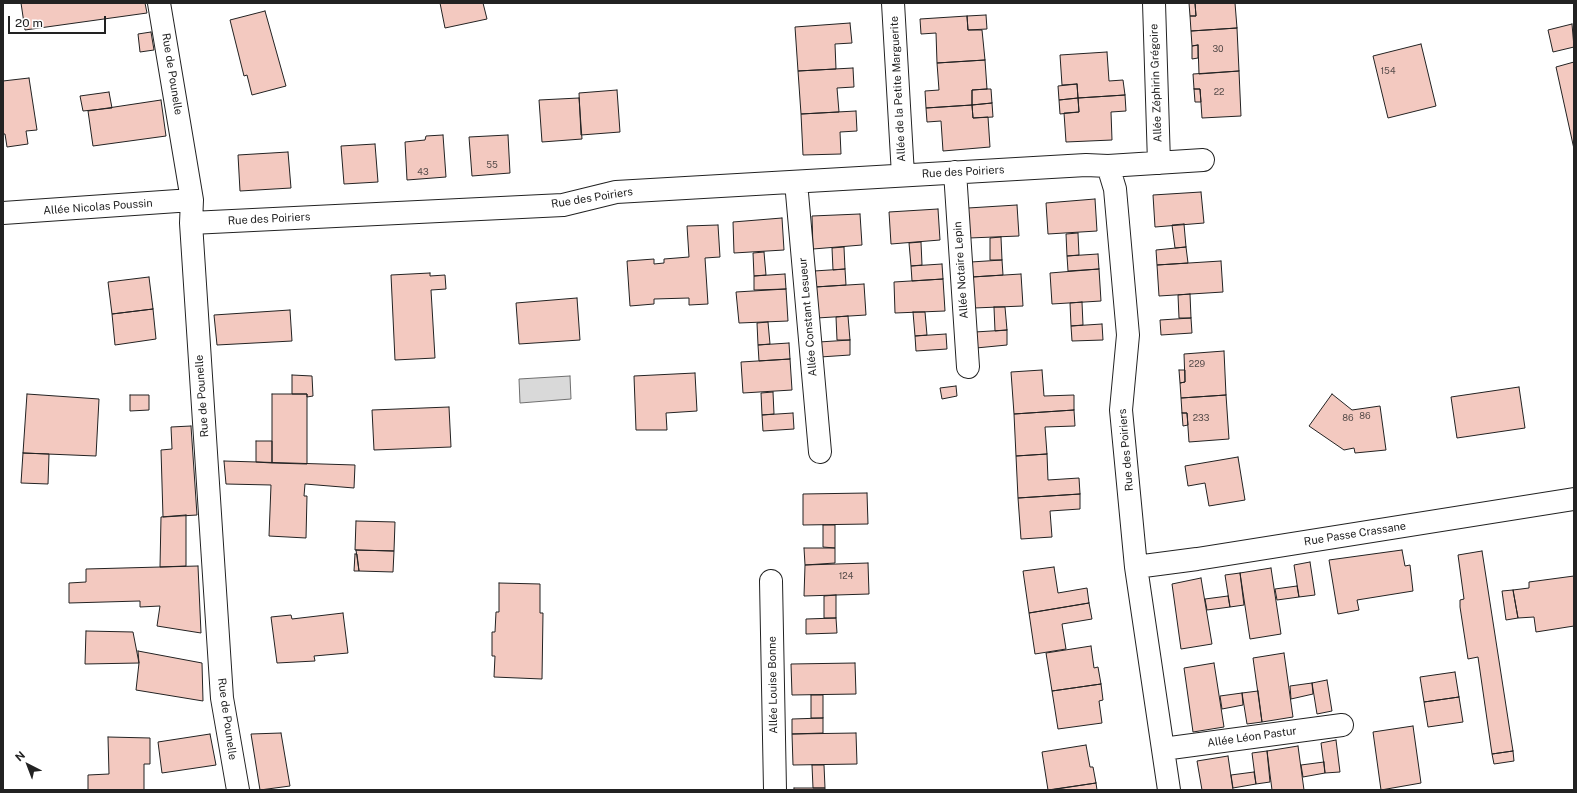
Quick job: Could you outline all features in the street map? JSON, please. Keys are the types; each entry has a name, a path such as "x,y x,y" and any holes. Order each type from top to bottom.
{"street":[{"name":"Rue de Pounelle","path":"159,3 192,200 191,223 222,698 238,790"},
{"name":"Allée de la Petite Marguerite","path":"893,3 903,175"},
{"name":"Allée Zéphirin Grégoire","path":"1154,3 1159,163"},
{"path":"1108,166 1203,160"},
{"name":"Rue des Poiriers","path":"191,223 563,205 616,192 1086,164 1108,166 1115,188 1128,335 1121,410 1136,567 1169,790"},
{"name":"Allée Notaire Lepin","path":"955,172 968,366"},
{"name":"Allée Constant Lesueur","path":"796,182 820,452"},
{"name":"Allée Nicolas Poussin","path":"3,213 192,200"},
{"name":"Rue Passe Crassane","path":"1136,567 1205,558 1574,499"},
{"name":"Allée Louise Bonne","path":"771,581 775,790"},
{"name":"Allée Léon Pastur","path":"1163,749 1342,725"}],"shaded area":[{"path":"570,376 571,399 520,403 519,379"}],"building":[{"path":"21,3 145,3 147,13 25,30"},
{"path":"440,3 483,3 487,19 445,28"},
{"path":"1189,3 1195,3 1196,16 1190,16"},
{"path":"1195,3 1235,3 1237,28 1191,31 1190,16 1196,16"},
{"path":"265,11 286,86 252,95 247,75 244,76 230,20"},
{"path":"986,15 987,29 968,30 967,16"},
{"path":"967,16 968,30 982,30 985,60 937,63 936,33 921,34 920,19"},
{"path":"850,23 852,43 835,44 836,69 798,71 795,27"},
{"path":"1572,24 1574,47 1553,52 1548,30"},
{"path":"1237,28 1239,71 1199,74 1198,45 1192,46 1191,31"},
{"path":"151,32 154,50 140,52 138,34"},
{"path":"1421,44 1436,106 1388,118 1373,56"},
{"path":"1198,45 1198,58 1192,59 1192,46"},
{"path":"1107,52 1109,81 1123,80 1125,95 1078,98 1077,84 1062,85 1060,55"},
{"path":"985,60 987,89 972,90 972,105 926,108 925,91 939,90 937,63"},
{"path":"1574,62 1574,149 1556,67"},
{"path":"853,68 854,87 837,88 839,112 801,114 798,71"},
{"path":"1239,71 1241,116 1202,118 1200,89 1194,89 1193,74"},
{"path":"29,78 37,130 26,131 28,144 7,147 5,134 3,134 3,81"},
{"path":"1077,84 1078,98 1059,100 1058,86"},
{"path":"991,89 992,103 972,105 972,90"},
{"path":"1194,89 1200,89 1201,102 1195,102"},
{"path":"617,90 620,132 581,135 579,93"},
{"path":"109,92 112,108 83,111 80,96"},
{"path":"1125,95 1126,111 1111,112 1112,140 1066,142 1064,113 1079,112 1078,98"},
{"path":"579,98 582,139 542,142 539,100"},
{"path":"1078,98 1079,112 1060,114 1059,100"},
{"path":"161,100 166,136 93,146 88,111"},
{"path":"992,103 993,117 973,118 972,105"},
{"path":"972,105 973,118 988,117 990,147 943,151 941,121 927,122 926,108"},
{"path":"856,111 857,131 840,132 841,154 803,155 801,114"},
{"path":"443,135 446,177 407,180 405,142 425,140 426,136"},
{"path":"508,135 510,173 472,176 469,137"},
{"path":"375,144 378,182 344,184 341,146"},
{"path":"288,152 291,188 240,191 238,155"},
{"path":"1201,192 1204,223 1155,227 1153,195"},
{"path":"1095,199 1097,231 1048,234 1046,203"},
{"path":"1017,205 1019,236 969,238 968,208"},
{"path":"938,209 940,240 891,244 889,212"},
{"path":"860,214 862,245 813,249 812,216"},
{"path":"782,218 784,250 734,253 733,222"},
{"path":"1184,224 1186,247 1175,248 1172,225"},
{"path":"718,225 720,257 705,258 708,304 689,305 689,298 654,299 654,304 630,306 627,261 654,259 654,264 664,263 664,259 689,257 687,226"},
{"path":"1078,233 1079,255 1067,256 1066,234"},
{"path":"1001,237 1002,260 990,260 990,238"},
{"path":"921,242 922,265 911,266 909,243"},
{"path":"844,247 845,269 833,270 832,248"},
{"path":"1186,247 1188,263 1157,265 1156,250"},
{"path":"764,252 766,275 754,276 753,253"},
{"path":"1098,254 1099,269 1068,271 1067,256"},
{"path":"1002,260 1003,275 972,277 971,262"},
{"path":"1221,261 1223,292 1159,296 1157,265"},
{"path":"942,264 943,279 912,281 911,266"},
{"path":"845,269 846,285 815,287 814,271"},
{"path":"1099,269 1101,301 1052,304 1050,273"},
{"path":"430,273 430,276 445,275 446,289 431,290 435,358 395,360 391,275"},
{"path":"785,274 786,289 754,290 754,276"},
{"path":"1021,274 1023,306 974,308 972,277"},
{"path":"149,277 153,309 112,314 108,282"},
{"path":"943,279 945,311 895,313 894,282"},
{"path":"864,284 866,315 817,318 815,287"},
{"path":"786,289 788,321 739,323 736,292"},
{"path":"1190,294 1191,318 1179,318 1178,295"},
{"path":"577,298 580,340 519,344 516,303"},
{"path":"1082,302 1083,325 1071,326 1070,303"},
{"path":"994,307 1005,307 1007,330 995,331"},
{"path":"153,309 156,339 115,345 112,314"},
{"path":"290,310 292,341 217,345 214,315"},
{"path":"913,312 925,312 927,335 915,336"},
{"path":"848,316 850,340 837,340 836,317"},
{"path":"1191,318 1192,333 1161,335 1160,320"},
{"path":"768,322 770,344 758,345 757,323"},
{"path":"1102,324 1103,340 1072,341 1071,326"},
{"path":"1007,330 1007,345 976,348 975,332"},
{"path":"946,334 947,349 916,351 915,336"},
{"path":"850,340 850,355 820,357 819,342"},
{"path":"789,343 790,359 759,361 758,345"},
{"path":"1224,351 1226,395 1181,398 1180,383 1185,382 1184,354"},
{"path":"790,359 792,390 743,393 741,362"},
{"path":"1042,370 1044,396 1074,395 1074,410 1014,414 1011,372"},
{"path":"1179,370 1185,370 1185,382 1180,383"},
{"path":"695,373 697,411 666,413 667,430 636,430 634,376"},
{"path":"292,375 312,376 313,396 307,397 307,394 292,394"},
{"path":"956,386 957,396 942,399 940,388"},
{"path":"1519,387 1525,428 1457,438 1451,397"},
{"path":"773,392 774,414 762,415 761,393"},
{"path":"27,394 99,399 96,456 23,453"},
{"path":"272,394 307,394 307,464 272,463"},
{"path":"1332,394 1352,410 1380,406 1386,450 1355,453 1354,448 1344,450 1309,426"},
{"path":"130,395 149,395 149,410 130,411"},
{"path":"1226,395 1229,439 1189,442 1187,413 1182,413 1181,398"},
{"path":"449,407 451,447 374,450 372,410"},
{"path":"1074,410 1075,426 1045,427 1047,454 1016,456 1014,414"},
{"path":"793,413 794,429 763,431 762,415"},
{"path":"1182,413 1187,413 1188,425 1183,426"},
{"path":"191,426 197,515 163,517 161,450 172,449 171,427"},
{"path":"256,441 272,441 272,463 256,462"},
{"path":"23,453 49,454 48,484 21,483"},
{"path":"1047,454 1048,480 1079,478 1080,494 1018,498 1016,456"},
{"path":"1238,457 1245,500 1209,506 1205,483 1188,486 1185,466"},
{"path":"224,461 355,465 354,488 305,484 304,496 307,496 306,538 269,536 271,485 226,484"},
{"path":"867,493 868,524 803,525 803,494"},
{"path":"1080,494 1080,509 1050,511 1052,537 1021,539 1018,498"},
{"path":"186,515 186,566 160,567 161,517"},
{"path":"356,521 395,522 394,551 355,550"},
{"path":"823,525 835,525 835,548 823,547"},
{"path":"804,548 835,548 835,563 805,565"},
{"path":"356,550 394,551 393,572 359,571"},
{"path":"1402,550 1405,566 1410,565 1413,591 1357,600 1359,610 1338,614 1329,560"},
{"path":"1482,551 1513,751 1492,754 1478,657 1468,659 1460,607 1460,600 1464,599 1458,555"},
{"path":"355,554 357,554 359,571 354,571"},
{"path":"1310,562 1315,595 1299,597 1294,565"},
{"path":"868,563 869,594 804,596 805,565"},
{"path":"198,566 201,633 157,626 160,606 140,607 140,601 69,603 69,583 86,582 86,569"},
{"path":"1054,567 1058,593 1087,588 1089,603 1029,613 1023,571"},
{"path":"1271,568 1281,634 1250,639 1240,573"},
{"path":"1240,573 1244,605 1230,607 1225,575"},
{"path":"1574,576 1574,626 1536,632 1534,617 1518,618 1513,590 1529,588 1529,582"},
{"path":"1201,578 1212,644 1181,649 1172,584"},
{"path":"499,583 540,584 540,613 543,613 542,679 494,677 495,656 492,656 492,632 495,632 496,612 499,612"},
{"path":"1297,586 1299,597 1277,600 1275,589"},
{"path":"1513,590 1518,618 1506,620 1502,591"},
{"path":"836,595 836,618 824,618 824,596"},
{"path":"1228,596 1230,607 1207,610 1205,599"},
{"path":"1089,603 1092,619 1062,624 1066,649 1035,654 1029,613"},
{"path":"343,613 348,653 314,656 315,661 277,663 271,617 291,615 292,619"},
{"path":"836,618 837,633 806,634 806,619"},
{"path":"86,631 133,632 139,663 85,664"},
{"path":"1091,646 1094,668 1098,667 1101,684 1052,691 1046,653"},
{"path":"138,651 202,663 203,701 136,690 139,663"},
{"path":"1284,653 1293,717 1262,722 1253,658"},
{"path":"855,663 856,694 792,695 791,664"},
{"path":"1214,663 1224,727 1193,732 1184,668"},
{"path":"1455,672 1459,697 1424,702 1420,677"},
{"path":"1327,680 1332,711 1317,714 1312,683"},
{"path":"1312,683 1313,694 1291,699 1290,686"},
{"path":"1101,684 1103,700 1099,701 1102,723 1058,729 1052,691"},
{"path":"1258,691 1262,722 1247,724 1242,693"},
{"path":"1242,693 1243,705 1222,709 1220,696"},
{"path":"811,695 823,695 823,718 811,718"},
{"path":"1459,697 1463,722 1428,727 1424,702"},
{"path":"823,718 823,733 792,734 792,719"},
{"path":"1413,726 1421,783 1381,790 1373,732"},
{"path":"281,733 290,786 260,790 251,734"},
{"path":"856,733 857,764 793,765 792,734"},
{"path":"210,734 216,765 162,773 158,742"},
{"path":"108,737 150,738 150,764 144,764 144,790 88,790 88,775 109,774"},
{"path":"1336,740 1340,772 1325,773 1321,743"},
{"path":"1086,745 1090,767 1093,767 1096,783 1048,790 1042,752"},
{"path":"1298,746 1304,790 1272,790 1267,751"},
{"path":"1267,751 1270,782 1256,784 1252,753"},
{"path":"1513,751 1514,761 1494,764 1492,754"},
{"path":"1228,756 1233,790 1202,790 1197,761"},
{"path":"1324,762 1325,773 1303,777 1301,765"},
{"path":"812,765 824,765 825,788 813,788"},
{"path":"1254,772 1256,784 1233,788 1231,775"},
{"path":"1096,783 1097,790 1050,790"},
{"path":"794,788 825,788 825,790 794,790"}]}
